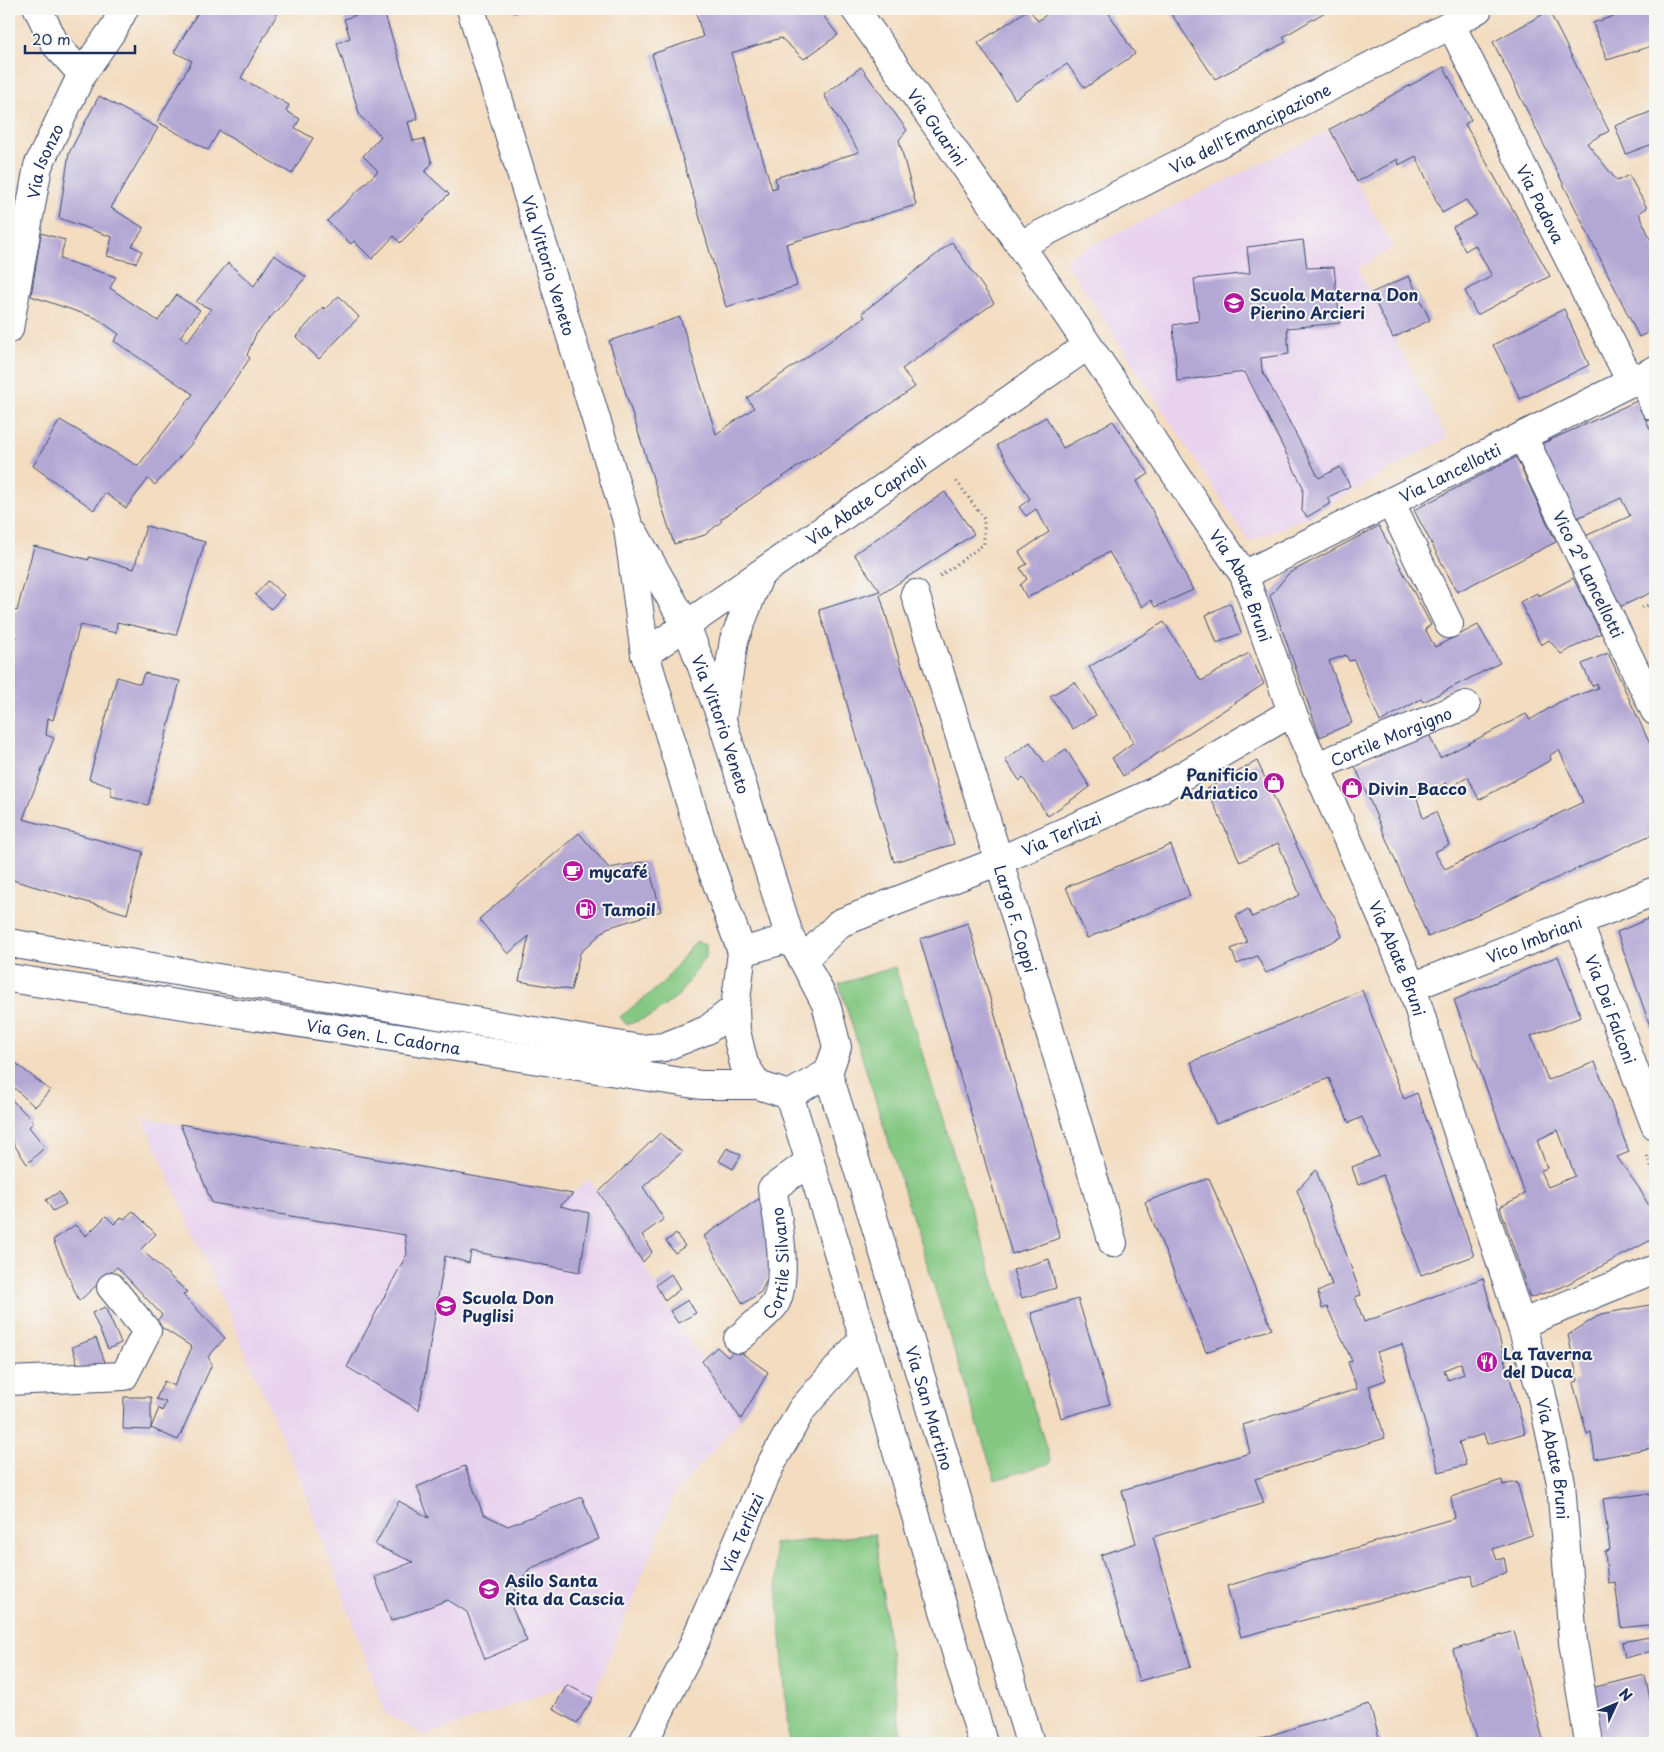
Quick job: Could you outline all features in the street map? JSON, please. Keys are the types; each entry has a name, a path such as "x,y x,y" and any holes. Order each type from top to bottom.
{"street":[{"path":"38,9 56,44 82,74"},
{"name":"Via Isonzo","path":"9,329 38,166 82,74 114,28 124,9"},
{"name":"Via Vittorio Veneto","path":"471,9 627,521 645,654 703,845 742,952"},
{"name":"Via Guarini","path":"855,9 1020,245"},
{"name":"Via dell'Emancipazione","path":"1020,245 1451,25 1478,9"},
{"name":"Via Padova","path":"1451,25 1643,376 1655,407"},
{"name":"Via Abate Bruni","path":"1020,245 1244,576 1292,712 1412,986 1442,1084 1521,1324 1540,1391 1561,1483 1573,1642 1589,1743"},
{"name":"Via Abate Caprioli","path":"645,654 1088,346"},
{"name":"Via Lancellotti","path":"1244,576 1643,376"},
{"name":"Vico 2º Lancellotti","path":"1523,437 1655,711"},
{"path":"1391,503 1448,624"},
{"name":"Via Vittorio Veneto","path":"627,521 686,625 722,717 797,949"},
{"path":"722,717 734,640 760,574"},
{"name":"Largo F. Coppi","path":"915,594 999,861 1113,1243"},
{"name":"Cortile Morgigno","path":"1315,767 1466,705"},
{"name":"Via Terlizzi","path":"797,949 840,923 999,861 1160,789 1292,712"},
{"name":"Vico Imbriani","path":"1412,986 1655,891"},
{"name":"Via Dei Falconi","path":"1578,921 1655,1125"},
{"name":"Via Gen. L. Cadorna","path":"9,943 640,1049 664,1048 707,1030 735,1008"},
{"path":"797,949 826,1004 837,1047 828,1073 789,1095 758,1085 744,1064 736,1031 735,1008 742,952 797,949"},
{"name":"Via Gen. L. Cadorna","path":"9,978 701,1085 758,1085"},
{"name":"Via San Martino","path":"828,1073 877,1230 1030,1743"},
{"path":"789,1095 864,1338 983,1743"},
{"name":"Cortile Silvano","path":"738,1339 774,1305 782,1277 778,1214 772,1189 810,1161"},
{"path":"1521,1324 1655,1269"},
{"path":"9,1381 124,1376 147,1331 111,1287"},
{"name":"Via Terlizzi","path":"643,1743 692,1648 770,1466 802,1409 864,1338"}],"path":[{"path":"915,594 984,544 984,518 936,452"}],"shaded area":[{"name":"Scuola Materna Don Pierino Arcieri","path":"1328,131 1393,248 1358,268 1447,438 1307,517 1249,542 1064,259"},
{"name":"Scuola Don Puglisi","path":"143,1118 572,1194 588,1179 599,1192 643,1262 670,1311 741,1419 675,1493 593,1698 567,1685 426,1736 386,1714 302,1483"}],"green space":[{"path":"696,941 706,944 706,956 679,995 653,1015 627,1025 620,1017 662,984"},
{"path":"895,967 1051,1463 995,1480 839,984"},
{"path":"875,1534 902,1743 789,1743 774,1544"}],"building":[{"path":"200,9 280,9 241,78 289,105 286,111 300,119 295,128 313,138 292,174 219,131 208,150 157,122 192,61 174,52"},
{"path":"376,9 383,9 418,119 408,122 413,141 424,139 432,163 425,172 449,194 400,243 394,236 372,259 354,241 351,244 327,221 378,171 363,156 381,136 360,116 337,43 350,38 344,19"},
{"path":"512,9 527,9 514,13"},
{"path":"695,9 775,9 776,12 779,9 818,9 838,35 804,59 781,38 731,53 772,189 777,187 775,178 859,152 824,95 861,67 907,130 899,140 916,205 786,244 797,286 726,307 652,54 703,37"},
{"path":"1029,9 1038,21 1054,9 1112,9 1108,12 1135,54 1085,88 1067,64 1015,99 978,43"},
{"path":"1168,9 1330,9 1283,37 1286,42 1215,79"},
{"path":"1635,9 1655,9 1655,45 1607,60 1593,23"},
{"path":"1549,11 1609,131 1587,143 1617,181 1629,175 1647,208 1639,213 1655,250 1655,329 1639,337 1493,42"},
{"path":"9,54 13,67 9,68"},
{"path":"1444,67 1471,120 1465,124 1550,276 1477,315 1465,291 1492,276 1475,245 1465,251 1453,227 1477,215 1466,200 1442,213 1416,156 1399,165 1398,159 1357,182 1330,129"},
{"path":"99,96 158,128 111,208 144,228 132,246 142,251 136,263 107,256 112,237 59,218 69,153"},
{"path":"1655,110 1655,143 1626,154 1615,126"},
{"path":"41,233 65,240 60,259 116,277 110,288 158,321 176,295 200,310 180,337 187,342 211,309 196,302 228,263 254,286 274,255 306,277 256,334 247,355 250,358 193,442 155,485 148,479 126,508 105,493 94,510 33,466 60,420 138,466 193,394 114,341 119,334 96,318 31,296"},
{"path":"1303,240 1307,268 1334,267 1340,323 1287,328 1289,354 1261,358 1262,370 1319,478 1340,467 1350,486 1327,498 1331,503 1307,517 1302,511 1303,487 1245,372 1177,381 1173,325 1199,321 1194,279 1250,273 1247,247"},
{"path":"952,242 994,303 902,369 915,387 721,519 722,521 705,535 674,544 609,341 680,317 716,434 754,408 747,398 865,317 862,313"},
{"path":"1409,276 1430,320 1393,338 1371,293"},
{"path":"339,296 359,317 319,359 296,337 323,307 325,309"},
{"path":"1564,309 1589,365 1520,399 1493,345"},
{"path":"1637,401 1655,440 1655,591 1615,609 1583,537 1630,516 1621,498 1573,520 1539,445"},
{"path":"1046,417 1063,448 1113,421 1149,474 1137,481 1193,590 1155,607 1151,600 1142,607 1109,552 1027,598 1020,585 1027,579 1020,568 1027,564 1019,552 1049,532 1036,509 1026,516 1019,507 1030,499 997,445"},
{"path":"1516,457 1556,542 1457,592 1414,510"},
{"path":"945,492 974,534 880,595 954,844 894,862 819,610 880,591 854,554"},
{"path":"146,526 205,542 176,635 117,622 116,633 80,625 53,720 48,718 46,735 54,738 23,819 143,852 127,914 9,879 9,657 16,636 9,633 9,628 14,610 17,611 34,546 89,560 89,557 134,569"},
{"path":"1379,526 1431,625 1425,629 1435,647 1478,625 1500,663 1423,702 1421,699 1380,722 1354,660 1349,661 1346,655 1329,661 1352,723 1320,737 1270,596 1289,573"},
{"path":"1573,578 1601,633 1561,654 1549,640 1541,645 1520,602 1537,593 1539,596"},
{"path":"268,581 284,595 271,609 255,595"},
{"path":"1230,603 1241,633 1217,643 1206,615"},
{"path":"1164,622 1201,681 1249,653 1264,684 1123,776 1112,758 1134,742 1089,667"},
{"path":"1608,653 1655,755 1655,833 1428,937 1355,766 1428,732 1440,758 1526,714 1530,720 1561,701 1598,688 1597,683 1592,686 1582,664","holes":["1559,750 1583,802 1445,869 1434,852 1449,845 1436,812 1423,818 1417,798 1446,783 1449,788 1468,777 1479,800 1551,760 1550,755"]},
{"path":"144,673 180,681 148,805 111,796 111,787 89,779 117,677 140,684"},
{"path":"1075,682 1096,715 1073,729 1050,696"},
{"path":"1030,742 1045,763 1066,749 1090,787 1048,816 1023,778 1020,781 1005,760"},
{"path":"1257,761 1321,898 1335,917 1342,937 1266,973 1257,956 1237,964 1231,949 1247,942 1236,916 1248,909 1252,917 1300,895 1278,843 1240,862 1207,789"},
{"path":"579,833 609,868 647,861 661,911 607,928 580,953 571,990 519,981 529,936 508,954 479,919"},
{"path":"1171,845 1190,896 1087,938 1066,887"},
{"path":"1655,916 1655,1040 1617,932"},
{"path":"968,923 1060,1238 1012,1254 920,939"},
{"path":"1558,956 1581,1017 1531,1036 1548,1080 1595,1062 1629,1152 1617,1157 1639,1188 1655,1217 1655,1238 1562,1287 1530,1298 1500,1207 1525,1194 1454,1000","holes":["1558,1130 1575,1176 1548,1187 1540,1171 1547,1168 1537,1140"]},
{"path":"1362,990 1404,1099 1417,1093 1474,1256 1421,1275 1383,1175 1358,1185 1352,1167 1379,1156 1362,1117 1349,1123 1329,1078 1216,1124 1191,1062"},
{"path":"9,1058 50,1090 35,1107 9,1083"},
{"path":"9,1097 34,1122 29,1127 45,1147 27,1164 13,1143 14,1141 9,1136"},
{"path":"180,1124 573,1194 560,1206 589,1213 580,1272 471,1251 469,1263 445,1256 419,1410 347,1367 407,1254 405,1235 212,1203"},
{"path":"660,1133 682,1152 643,1187 664,1219 642,1235 652,1252 643,1262 599,1192"},
{"path":"727,1148 741,1155 733,1169 719,1161"},
{"path":"1316,1170 1361,1295 1355,1297 1364,1322 1483,1278 1525,1433 1487,1444 1484,1434 1459,1442 1466,1465 1439,1472 1402,1344 1377,1352 1386,1380 1369,1386 1385,1438 1255,1479 1264,1503 1153,1537 1191,1667 1139,1681 1101,1555 1136,1543 1122,1490 1250,1453 1243,1425 1357,1389 1348,1362 1352,1361 1327,1307 1322,1309 1318,1292 1332,1285 1297,1190","holes":["1461,1363 1464,1374 1448,1380 1444,1370"]},
{"path":"1209,1178 1272,1329 1206,1352 1145,1202"},
{"path":"59,1192 66,1204 53,1211 46,1200"},
{"path":"760,1198 769,1223 770,1273 761,1292 743,1304 704,1236"},
{"path":"133,1211 156,1234 141,1249 187,1292 183,1295 225,1338 208,1357 212,1364 178,1440 151,1428 159,1408 162,1411 166,1402 156,1399 164,1381 174,1386 192,1347 155,1323 162,1315 117,1267 79,1301 53,1240 75,1225 86,1236 106,1216 114,1224 122,1217 124,1219"},
{"path":"676,1234 685,1246 675,1253 666,1241"},
{"path":"1049,1259 1056,1288 1022,1298 1013,1270"},
{"path":"671,1274 680,1289 665,1301 656,1285"},
{"path":"1078,1299 1110,1404 1061,1418 1031,1313"},
{"path":"688,1300 696,1313 678,1323 670,1311"},
{"path":"1655,1304 1655,1447 1595,1459 1591,1432 1587,1434 1573,1383 1578,1381 1568,1335 1601,1314"},
{"path":"105,1307 121,1343 108,1349 92,1313"},
{"path":"96,1338 105,1362 80,1371 72,1347"},
{"path":"717,1347 728,1357 736,1349 768,1372 741,1419 702,1361"},
{"path":"124,1397 151,1397 150,1430 123,1429"},
{"path":"465,1466 483,1514 508,1526 582,1497 599,1539 529,1569 509,1601 527,1641 485,1659 467,1612 448,1600 391,1621 375,1577 413,1562 375,1545 399,1501 429,1518 417,1487"},
{"path":"1502,1480 1503,1485 1517,1482 1532,1535 1493,1549 1497,1560 1504,1558 1507,1572 1474,1585 1472,1575 1241,1637 1227,1586 1455,1518 1451,1497"},
{"path":"1644,1494 1655,1495 1655,1537 1650,1540 1655,1572 1655,1624 1621,1628 1615,1582 1608,1583 1605,1551 1610,1550 1603,1499"},
{"path":"1514,1631 1544,1743 1478,1743 1453,1650"},
{"path":"1655,1636 1655,1650 1625,1658 1622,1642"},
{"path":"1645,1675 1655,1725 1655,1743 1601,1743 1591,1688"},
{"path":"567,1685 593,1698 577,1723 553,1709"},
{"path":"1369,1704 1381,1743 1246,1743"}],"place":[{"name":"Scuola Materna Don Pierino Arcieri","path":"1234,303"},
{"name":"Panificio Adriatico","path":"1274,783"},
{"name":"Divin_Bacco","path":"1352,788"},
{"name":"mycafé","path":"573,871"},
{"name":"Tamoil","path":"586,909"},
{"name":"Scuola Don Puglisi","path":"446,1306"},
{"name":"La Taverna del Duca","path":"1487,1362"},
{"name":"Asilo Santa Rita da Cascia","path":"489,1589"}]}
